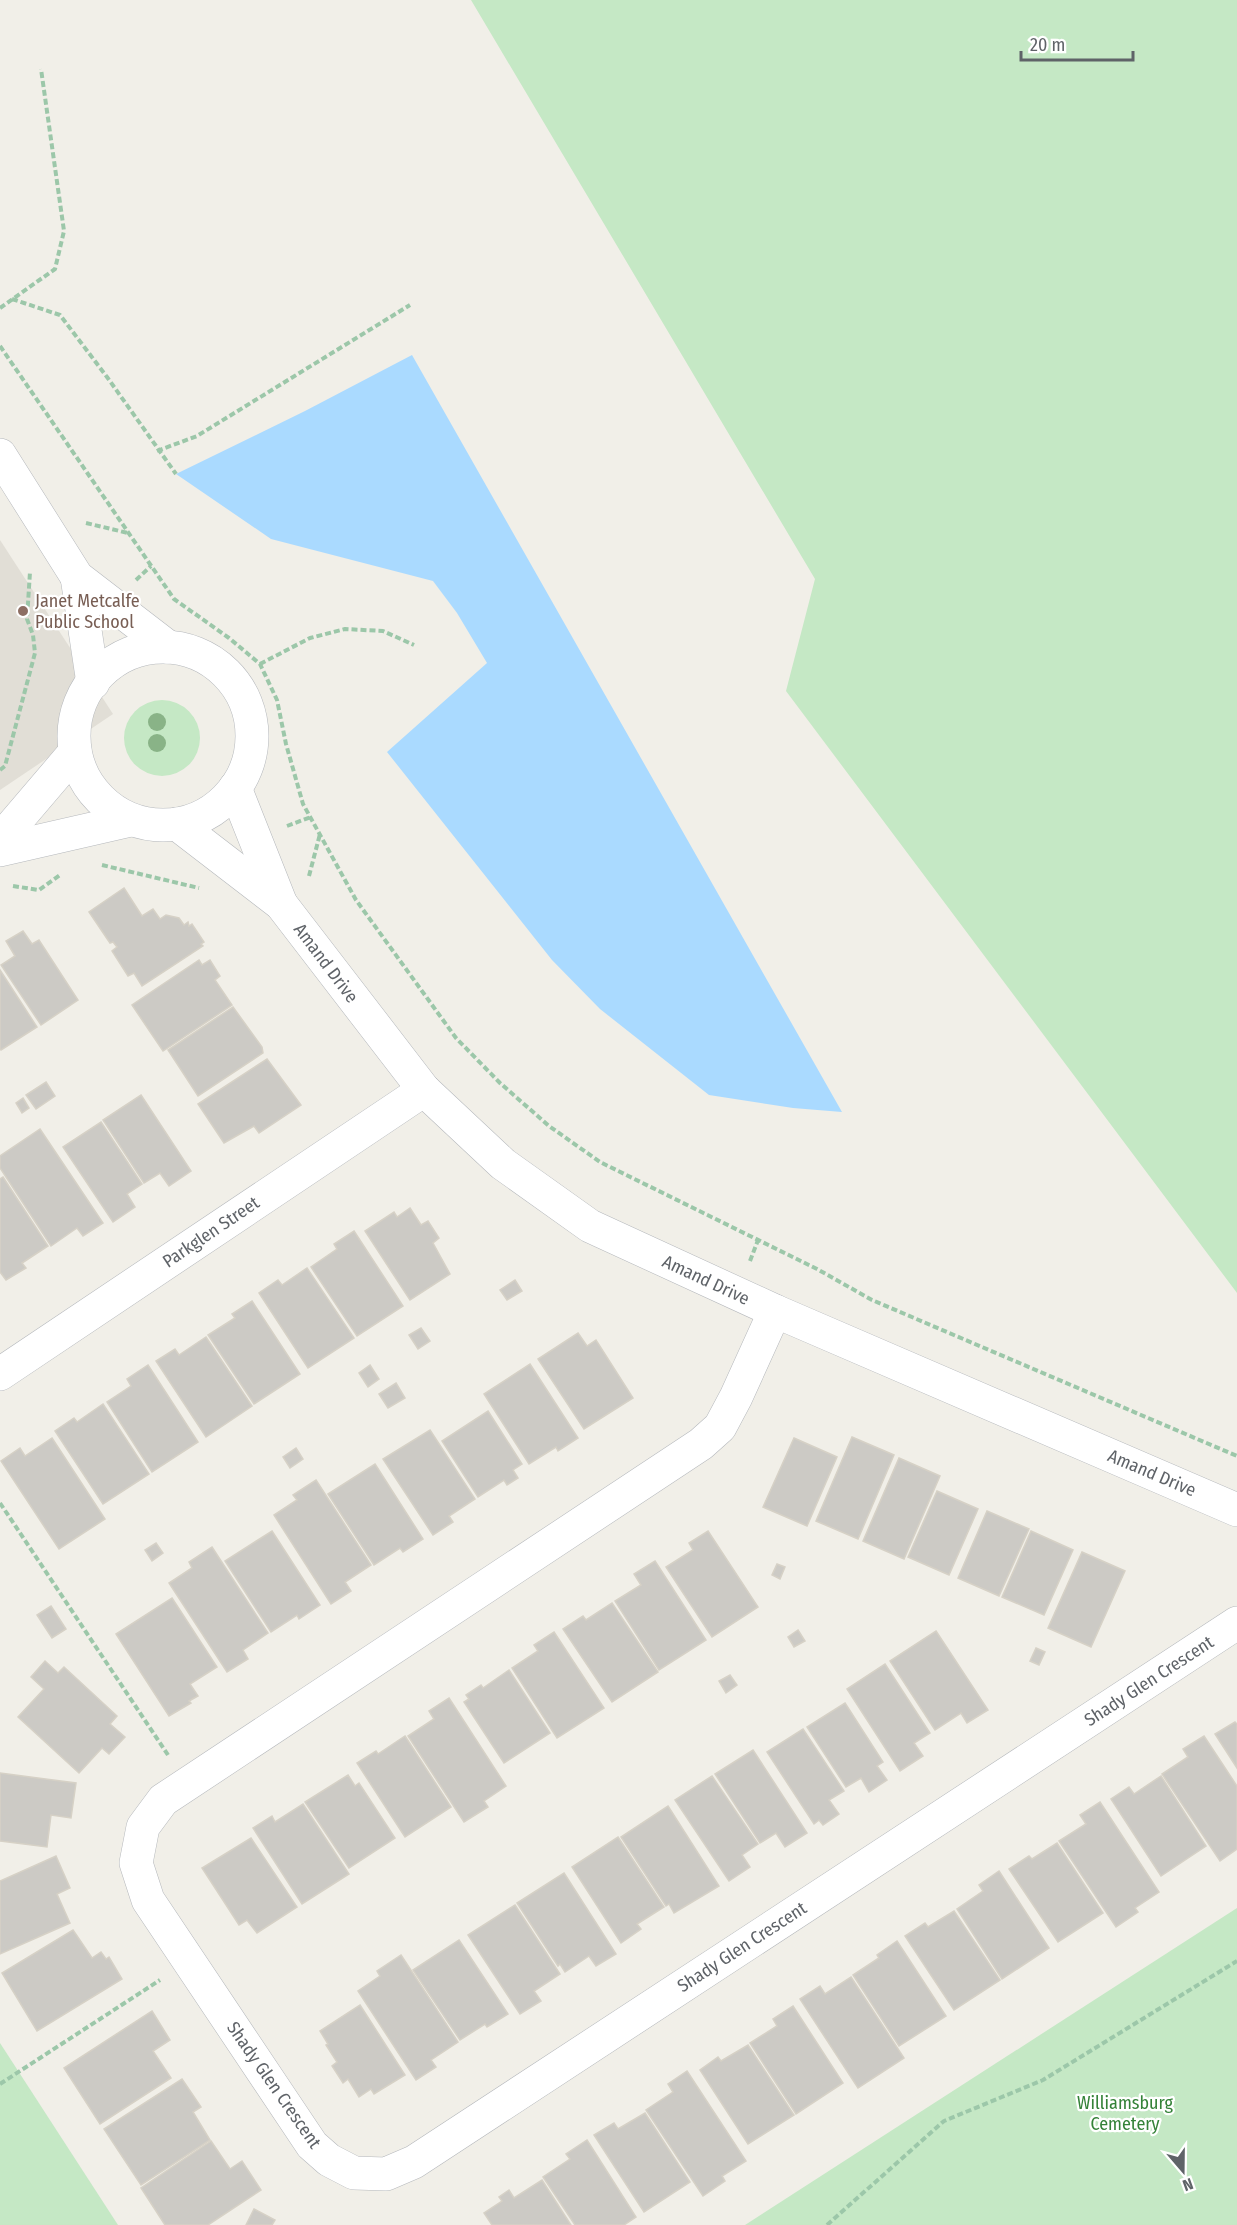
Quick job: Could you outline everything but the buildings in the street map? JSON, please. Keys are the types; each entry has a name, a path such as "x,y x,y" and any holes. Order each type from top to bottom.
{"street":[{"path":"0,455 77,577 168,647"},
{"path":"77,577 93,683"},
{"path":"168,647 191,651 212,661 231,677 244,697 251,720 252,744 246,767 235,789 218,806 199,818 177,824 154,825 131,820 111,809 94,794 82,774 75,752 73,730 78,707 104,669 123,656 145,648 168,647"},
{"path":"0,840 75,752"},
{"name":"Amand Drive","path":"235,789 281,904"},
{"path":"0,850 131,820"},
{"name":"Amand Drive","path":"177,824 281,904 424,1090 502,1164 590,1227 775,1311 1237,1510"},
{"name":"Parkglen Street","path":"0,1374 424,1090"},
{"name":"Shady Glen Crescent","path":"775,1311 720,1427 700,1444 186,1784 163,1800 142,1827 136,1863 148,1900 312,2145 329,2160 354,2173 386,2174 424,2155 1237,1623"}],"path":[{"path":"0,308 55,269 64,231 41,69"},
{"path":"12,299 60,315 176,474"},
{"path":"157,451 197,436 410,305"},
{"path":"0,346 174,599 229,638 260,664 278,700 286,744 303,804 356,900 456,1038 501,1083 549,1126 600,1162 817,1269 872,1300 1237,1456"},
{"path":"0,770 5,766 35,653 33,635 27,619"},
{"path":"260,664 310,638 345,629 383,631 414,645"},
{"path":"284,827 311,817"},
{"path":"99,864 206,890"},
{"path":"10,885 39,890 69,870"},
{"path":"747,1267 758,1240"},
{"path":"0,1503 186,1784"},
{"path":"827,2225 944,2121 1042,2080 1237,1961"},
{"path":"0,2084 153,1984 191,1964"}],"shaded area":[{"name":"Janet Metcalfe Public School","path":"0,540 113,714 0,790"}],"green space":[{"path":"471,0 1237,0 1237,1293 786,691 815,579"},
{"path":"162,700 176,703 189,711 197,724 200,738 197,752 189,765 176,773 162,776 148,773 135,765 127,752 124,738 127,724 135,711 148,703"},
{"name":"Williamsburg Cemetery","path":"1237,1908 1237,2225 745,2225"},
{"path":"0,2043 118,2225 0,2225"}],"water":[{"path":"412,355 842,1112 793,1108 709,1095 600,1009 552,960 387,752 487,663 457,613 433,581 271,539 176,474 305,411"}],"place":[{"name":"Janet Metcalfe Public School","path":"23,611"}]}
